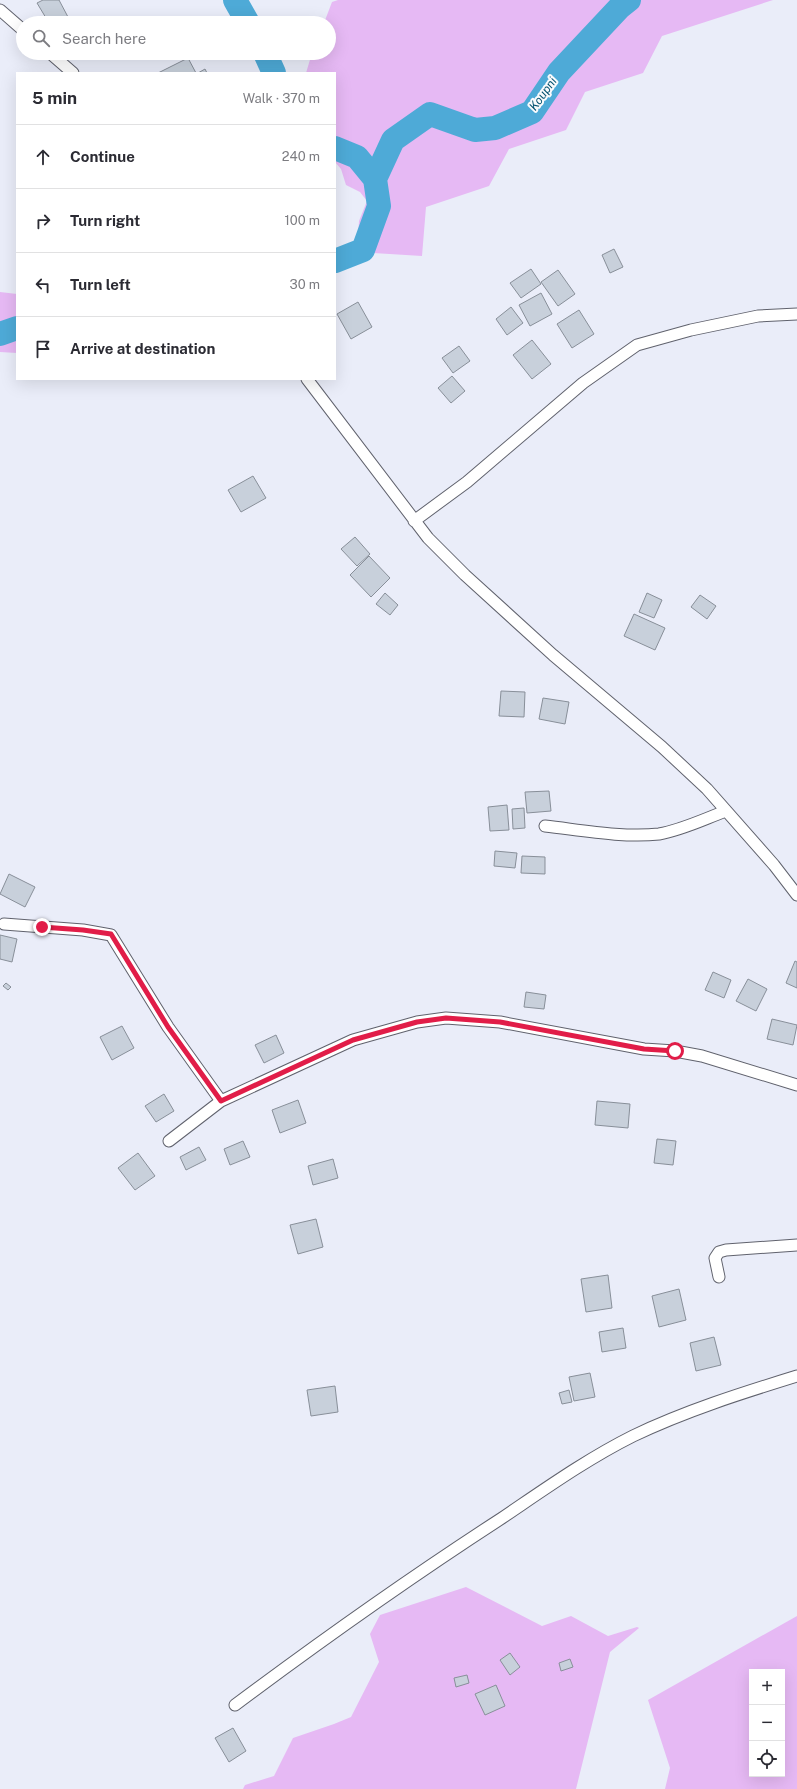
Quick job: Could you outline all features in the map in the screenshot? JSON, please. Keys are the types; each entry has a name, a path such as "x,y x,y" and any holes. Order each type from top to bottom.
{"street":[{"path":"0,10 16,24"},
{"path":"58,60 72,72"},
{"path":"414,521 467,482 583,383 637,345 691,330 758,316 797,314"},
{"path":"308,380 414,521 465,575 554,655 662,747 707,789 774,865 797,896"},
{"path":"545,826 625,834 659,834 682,828 726,811"},
{"path":"4,924 83,930 111,934 168,1027 221,1101"},
{"path":"169,1141 221,1101 353,1040 417,1022 446,1018 500,1022 637,1048 675,1051 702,1056 797,1084"},
{"path":"719,1277 715,1258 719,1252 726,1250 797,1245"},
{"path":"235,1705 416,1574 595,1456 634,1436 671,1420 743,1393 797,1376"}],"shaded area":[{"path":"338,0 773,0 662,36 643,73 585,92 566,130 509,149 489,186 426,207 422,256 357,252 359,221 367,201 360,192 346,185 341,169 336,163 336,72 306,72 310,60 336,60 336,16 327,16 332,2"},
{"path":"0,292 16,294 16,353 0,352"},
{"path":"466,1587 542,1626 571,1616 608,1636 637,1627 639,1628 610,1652 576,1789 243,1789 245,1785 274,1776 293,1738 351,1717 379,1662 370,1634 380,1615"},
{"path":"797,1616 797,1789 665,1789 670,1768 648,1700"}],"building":[{"path":"43,0 59,0 67,16 45,16 37,3"},
{"path":"184,60 189,60 195,72 160,72"},
{"path":"205,69 206,72 200,72"},
{"path":"614,249 623,267 610,273 602,255"},
{"path":"531,269 541,284 521,298 510,283"},
{"path":"558,270 575,294 558,306 541,282"},
{"path":"541,293 552,314 530,326 519,305"},
{"path":"358,302 372,327 351,339 337,314"},
{"path":"511,307 523,323 507,335 496,319"},
{"path":"579,310 594,334 572,348 557,324"},
{"path":"532,340 551,364 532,379 513,355"},
{"path":"459,346 470,361 453,373 442,358"},
{"path":"452,376 465,391 451,403 438,388"},
{"path":"253,476 266,498 241,512 228,490"},
{"path":"355,537 370,554 357,566 341,549"},
{"path":"369,556 390,578 371,597 350,575"},
{"path":"385,593 398,605 390,615 376,604"},
{"path":"647,593 662,600 654,618 639,612"},
{"path":"700,595 716,606 707,619 691,607"},
{"path":"634,614 665,628 655,650 624,636"},
{"path":"501,691 525,692 524,717 499,716"},
{"path":"543,698 569,702 565,724 539,719"},
{"path":"549,791 551,811 527,813 525,792"},
{"path":"507,805 509,830 490,831 488,807"},
{"path":"524,808 525,828 513,829 512,809"},
{"path":"495,851 517,853 515,868 494,866"},
{"path":"522,856 545,857 545,874 521,873"},
{"path":"9,874 35,887 25,907 0,894"},
{"path":"0,935 17,939 12,962 0,959"},
{"path":"795,961 797,962 797,988 786,983"},
{"path":"713,972 731,980 724,998 705,990"},
{"path":"748,979 767,989 756,1011 736,1001"},
{"path":"6,983 11,987 8,990 3,986"},
{"path":"526,992 546,995 544,1009 524,1007"},
{"path":"772,1019 797,1025 793,1045 767,1039"},
{"path":"122,1026 134,1048 112,1060 100,1037"},
{"path":"276,1035 284,1053 264,1063 255,1045"},
{"path":"164,1094 174,1111 156,1122 145,1106"},
{"path":"298,1100 306,1123 280,1133 272,1110"},
{"path":"597,1101 630,1104 628,1128 595,1125"},
{"path":"657,1139 676,1141 673,1165 654,1163"},
{"path":"243,1141 250,1157 230,1165 224,1149"},
{"path":"199,1147 206,1160 186,1170 180,1157"},
{"path":"138,1153 155,1176 135,1190 118,1168"},
{"path":"333,1159 338,1178 313,1185 308,1166"},
{"path":"316,1219 323,1247 298,1254 290,1225"},
{"path":"608,1275 612,1308 586,1312 581,1279"},
{"path":"679,1289 686,1320 659,1327 652,1296"},
{"path":"623,1328 626,1348 602,1352 599,1332"},
{"path":"714,1337 721,1365 696,1371 690,1343"},
{"path":"590,1373 595,1397 574,1401 569,1377"},
{"path":"335,1386 338,1412 311,1416 307,1390"},
{"path":"569,1390 572,1402 562,1404 559,1393"},
{"path":"510,1653 520,1667 510,1675 500,1660"},
{"path":"570,1659 573,1667 561,1671 559,1663"},
{"path":"467,1675 469,1683 456,1687 454,1678"},
{"path":"496,1685 505,1706 485,1715 475,1694"},
{"path":"233,1728 246,1751 229,1762 215,1738"}],"waterway":[{"path":"235,0 244,16"},
{"name":"Koupni","path":"336,261 363,250 379,206 375,179 393,140 430,114 475,130 495,128 532,112 559,72 619,8 629,0"},
{"path":"268,60 274,72"},
{"path":"336,148 357,157 375,179"},
{"name":"Koupni","path":"0,334 16,328"}],"route":[{"path":"42,927 105,932 111,934 168,1027 221,1101 353,1040 417,1022 446,1018 500,1022 644,1049 675,1051"}]}
